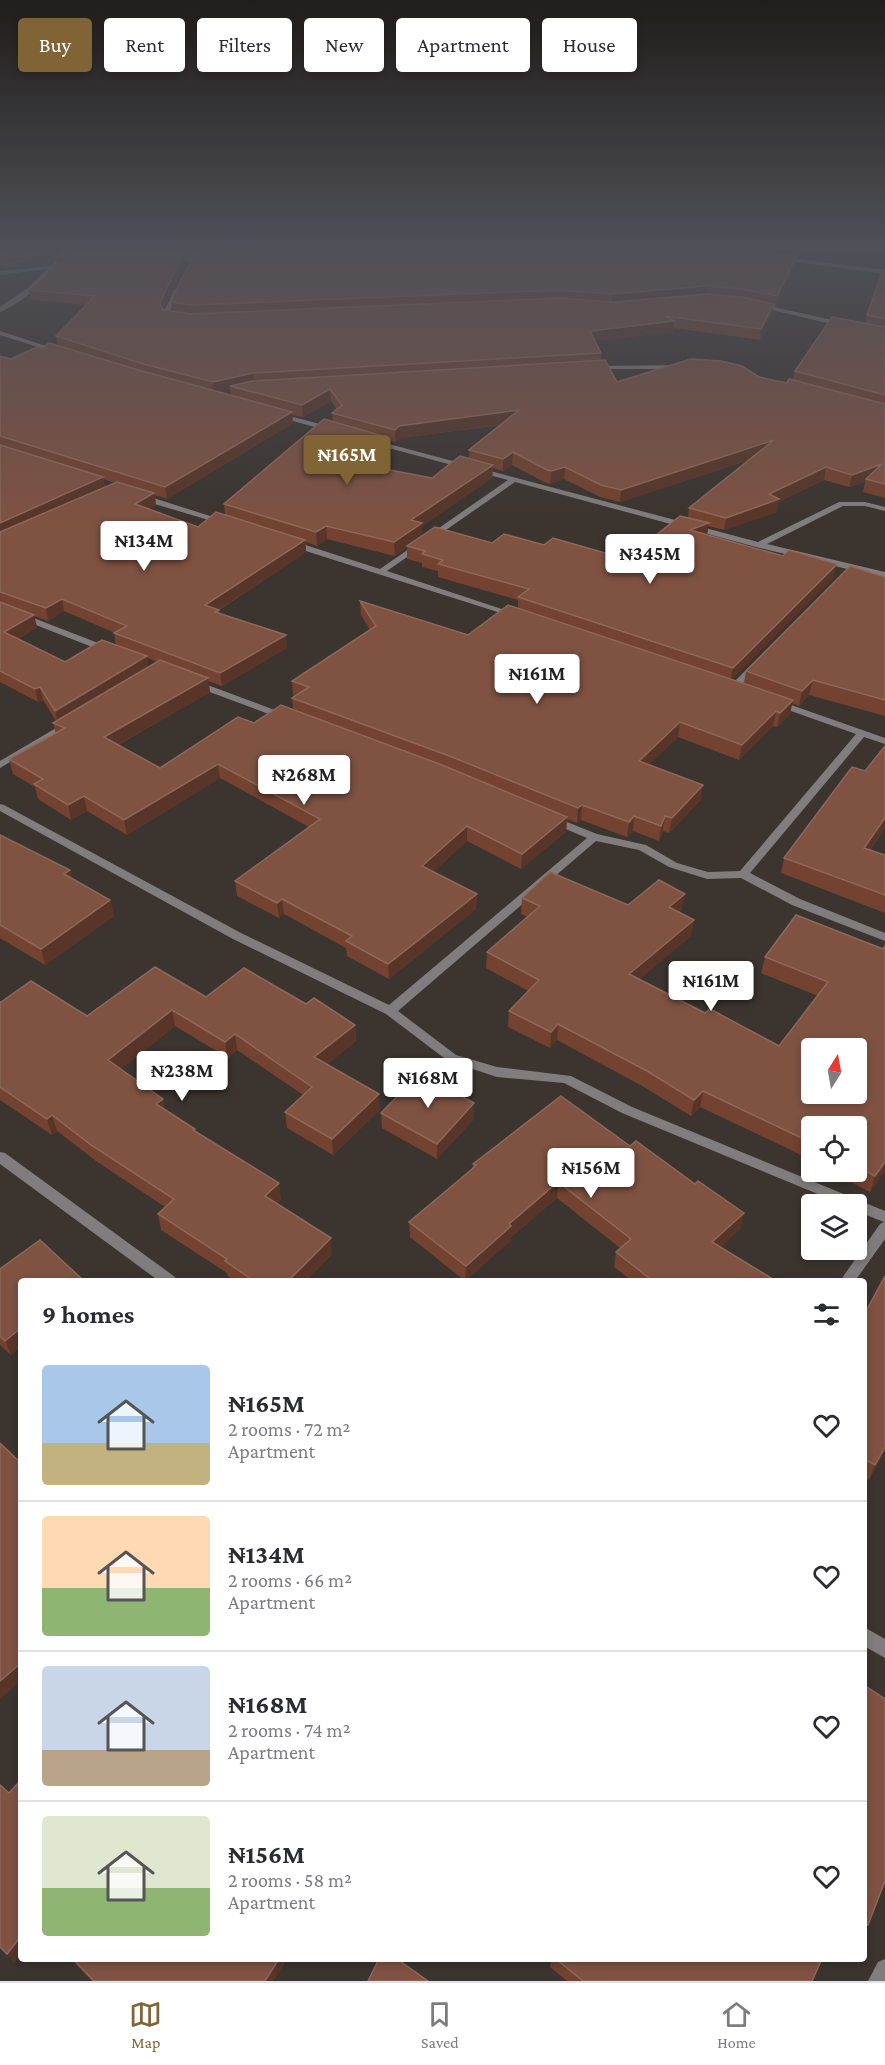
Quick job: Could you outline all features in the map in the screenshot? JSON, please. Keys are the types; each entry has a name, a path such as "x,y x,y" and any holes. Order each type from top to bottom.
{"street":[{"path":"11,336 64,353"},
{"path":"585,368 695,367"},
{"path":"270,413 337,431"},
{"path":"359,438 759,545 885,575"},
{"path":"382,571 513,480"},
{"path":"136,495 230,524"},
{"path":"759,545 842,504 865,504 885,509"},
{"path":"284,541 525,618"},
{"path":"844,575 852,567"},
{"path":"0,608 117,653"},
{"path":"733,688 765,655"},
{"path":"180,678 297,721"},
{"path":"722,684 744,692"},
{"path":"765,699 885,741"},
{"path":"0,765 80,717"},
{"path":"743,874 861,734"},
{"path":"0,807 237,936 390,1011 452,1058 497,1072 566,1079 627,1110 829,1194"},
{"path":"542,815 594,837 642,847 673,865 707,876 743,874 796,902 885,937"},
{"path":"390,1011 594,837"},
{"path":"0,1157 166,1278"},
{"path":"867,1210 885,1217"},
{"path":"849,1278 885,1228"},
{"path":"867,1638 885,1649"},
{"path":"878,1981 885,1969"}],"building":[{"path":"57,336 593,336 601,353 253,373 213,382 140,363"},
{"path":"819,336 885,336 885,395 795,371"},
{"path":"49,343 292,412 165,487 0,436 0,356 11,359 37,347 42,348"},
{"path":"691,359 721,361 742,366 759,377 787,383 789,379 885,404 885,484 866,479 882,464 852,475 826,467 769,494 779,499 726,518 689,508 774,440 621,490 601,485 565,467 547,470 513,452 503,459 469,450 519,410 399,426 395,430 332,413 342,405 330,389 302,405 230,386 253,381 605,360 617,382"},
{"path":"324,419 387,437 358,464 432,478 460,456 493,465 411,520 422,523 394,542 326,526 316,532 224,504"},
{"path":"0,445 103,477 0,523"},
{"path":"117,482 154,493 135,504 198,527 216,512 305,540 205,605 219,610 215,612 286,635 220,673 114,633 127,626 62,599 46,608 0,592 0,532"},
{"path":"680,516 709,523 690,530 783,556 789,550 837,564 733,668 518,597 529,589 438,564 443,560 422,554 425,551 407,546 435,527 492,543 504,534 544,545 553,538 626,559"},
{"path":"850,566 885,577 885,700 813,680 802,691 746,671"},
{"path":"360,601 468,635 508,605 793,700 780,713 776,711 742,745 680,722 639,761 703,785 672,818 665,816 661,826 634,816 629,822 582,805 578,808 452,757 292,698 309,687 292,681 376,626"},
{"path":"0,602 34,615 4,632 65,662 102,640 147,656 55,711 40,687 35,689 0,671"},
{"path":"160,660 208,678 104,737 160,768 238,717 254,723 281,705 442,765 567,817 522,854 467,826 422,866 477,894 388,964 346,941 352,936 282,899 277,903 235,881 320,819 218,764 124,820 84,796 68,805 34,784 43,779 9,759 65,728 53,723"},
{"path":"885,746 885,818 864,848 885,855 885,895 784,858 852,767 865,771"},
{"path":"0,835 70,870 64,874 110,900 41,949 0,925"},
{"path":"550,872 628,905 659,880 685,894 669,907 694,920 629,974 705,1013 710,1009 779,1046 828,982 765,957 796,915 883,949 885,946 885,1162 875,1176 867,1172 867,1116 801,1116 801,1138 703,1091 694,1100 647,1071 558,1024 551,1032 509,1011 539,980 487,952 540,906 522,898"},
{"path":"155,967 206,997 244,968 306,1004 314,998 355,1025 314,1057 379,1094 332,1139 285,1112 312,1087 235,1034 225,1042 172,1010 108,1060 163,1099 156,1104 195,1129 193,1130 279,1183 265,1196 331,1238 291,1278 250,1278 225,1261 227,1259 158,1214 174,1199 91,1145 52,1115 47,1119 0,1087 0,1002 31,981 87,1016"},
{"path":"419,1074 474,1103 437,1144 381,1113"},
{"path":"561,1096 630,1146 636,1141 695,1184 698,1181 744,1213 712,1242 771,1278 649,1278 616,1252 631,1239 558,1182 509,1224 511,1226 466,1266 409,1222 476,1165 473,1164"},
{"path":"40,1240 81,1278 18,1278 18,1330 5,1341 0,1336 0,1269"},
{"path":"885,1276 885,1447 875,1465 867,1461 867,1309"},
{"path":"0,1443 18,1460 18,1666 0,1681"},
{"path":"867,1687 885,1699 885,1881 868,1925"},
{"path":"18,1783 18,1940 7,1954 0,1947 0,1785 9,1793"},
{"path":"76,1962 277,1962 265,1981 94,1981"},
{"path":"378,1962 401,1962 428,1981 368,1981"},
{"path":"560,1962 821,1962 812,1981 583,1981"}]}
